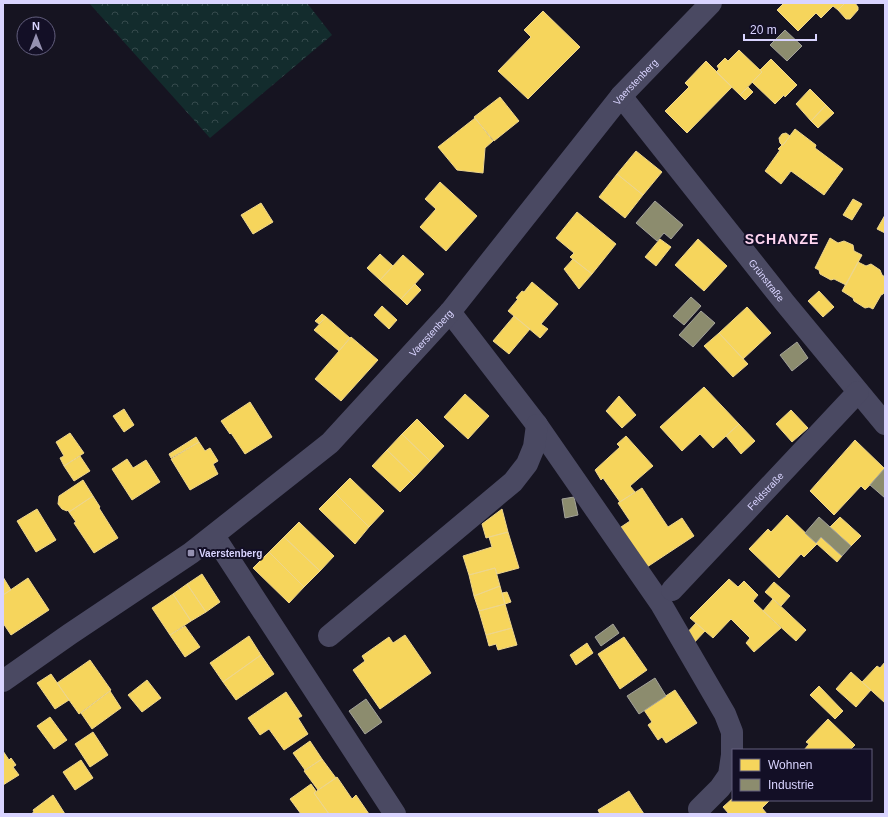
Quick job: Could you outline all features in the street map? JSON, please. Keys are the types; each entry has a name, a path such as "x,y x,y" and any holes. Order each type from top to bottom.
{"street":[{"name":"Vaerstenberg","path":"3,681 214,536 330,443 450,312 621,96 711,3"},
{"name":"Grünstraße","path":"621,96 785,303 885,424"},
{"path":"450,312 537,425 661,604 725,714 732,732 732,755 729,775 720,788 699,809"},
{"name":"Feldstraße","path":"672,590 858,392"},
{"path":"329,636 513,482 527,464 532,453 537,425"},
{"path":"214,536 396,814"}],"green space":[{"path":"89,3 307,3 332,35 210,138"}],"building: Wohnen":[{"path":"784,3 845,3 838,10 833,6 821,18 816,13 798,31 777,10"},
{"path":"845,3 855,3 858,7 858,10 850,19 846,19 838,10"},
{"path":"543,11 580,47 528,99 498,71 531,37 524,30"},
{"path":"739,50 762,72 740,95 716,72 719,69 717,66 725,58 728,61"},
{"path":"771,59 797,85 785,97 784,95 775,104 752,82 762,72 760,70"},
{"path":"706,61 732,87 687,133 665,111 689,87 685,83"},
{"path":"748,87 753,92 745,100 740,95"},
{"path":"810,89 826,105 811,121 796,104"},
{"path":"500,97 519,121 494,141 474,117"},
{"path":"826,105 834,113 818,128 811,121"},
{"path":"475,118 493,141 485,148 483,173 457,170 438,147"},
{"path":"795,129 816,145 815,148 843,169 824,195 791,171 781,184 765,171 780,150 778,149 783,145"},
{"path":"786,133 790,136 782,145 779,138 782,134"},
{"path":"636,151 662,172 643,195 617,174"},
{"path":"617,174 643,195 625,218 599,197"},
{"path":"440,182 477,216 446,251 420,227 436,209 425,199"},
{"path":"853,199 862,204 852,220 843,215"},
{"path":"261,203 273,222 253,234 241,215"},
{"path":"577,212 616,244 592,274 570,257 574,253 556,238"},
{"path":"885,215 885,233 877,229"},
{"path":"830,238 838,243 844,241 853,245 854,251 862,255 846,285 834,279 831,280 820,274 819,270 815,268"},
{"path":"660,239 671,247 656,266 645,257"},
{"path":"698,239 727,266 704,291 675,265"},
{"path":"380,254 393,266 380,280 367,268"},
{"path":"403,255 424,274 401,299 380,280"},
{"path":"573,259 592,274 579,289 564,269"},
{"path":"858,262 866,266 871,264 880,270 882,275 885,277 885,291 873,309 869,307 865,308 842,291"},
{"path":"532,282 558,304 541,324 548,329 540,338 508,311 518,299 516,298 522,291 524,292"},
{"path":"415,284 421,290 407,305 401,299"},
{"path":"819,291 834,307 823,317 808,301"},
{"path":"382,306 397,320 389,329 374,315"},
{"path":"747,307 771,333 743,359 719,333"},
{"path":"322,314 326,317 319,324 315,321"},
{"path":"514,316 530,329 509,354 493,341"},
{"path":"326,317 350,338 339,351 314,330"},
{"path":"719,333 748,364 733,377 704,346"},
{"path":"351,337 378,360 341,401 315,379"},
{"path":"704,387 739,424 713,448 700,434 682,451 660,427"},
{"path":"465,394 489,416 468,439 444,417"},
{"path":"619,396 636,415 622,428 606,411"},
{"path":"250,402 272,437 245,454 221,421"},
{"path":"124,409 134,425 124,432 113,416"},
{"path":"791,410 808,428 792,442 776,424"},
{"path":"417,419 444,446 430,461 402,434"},
{"path":"739,424 755,441 741,454 726,436"},
{"path":"70,433 84,453 64,466 60,458 64,456 56,442"},
{"path":"402,434 430,461 415,477 387,450"},
{"path":"626,436 653,466 630,486 635,492 620,502 603,478 601,480 595,470 620,447 617,444"},
{"path":"196,437 199,442 171,458 169,454"},
{"path":"855,440 885,469 865,490 861,486 834,515 810,491"},
{"path":"199,442 205,451 210,448 218,461 213,464 218,474 190,490 171,459"},
{"path":"387,450 415,477 400,492 372,466"},
{"path":"80,456 90,471 74,481 64,466"},
{"path":"127,459 133,468 146,460 160,482 132,500 112,469"},
{"path":"350,478 384,511 369,527 335,493"},
{"path":"83,480 93,496 69,512 68,510 62,509 58,504 59,496"},
{"path":"642,488 668,527 682,518 694,536 647,567 621,527 630,521 618,503"},
{"path":"335,493 369,527 355,544 319,509"},
{"path":"93,496 118,538 94,553 74,523 76,522 69,512"},
{"path":"37,509 56,540 36,552 17,521"},
{"path":"502,509 508,532 486,538 482,524"},
{"path":"787,515 817,544 804,557 801,554 779,578 749,549 768,529 771,532"},
{"path":"840,517 861,536 851,546 830,527"},
{"path":"299,522 334,556 320,571 284,537"},
{"path":"508,532 519,568 497,574 495,568 469,575 463,556 492,547 489,537"},
{"path":"284,537 320,571 304,587 269,552"},
{"path":"821,537 842,556 837,562 816,543"},
{"path":"269,552 304,587 289,603 253,568"},
{"path":"495,568 500,586 474,596 469,575"},
{"path":"202,574 220,602 206,612 187,584"},
{"path":"3,577 11,590 3,595"},
{"path":"28,578 49,610 11,635 3,623 3,595"},
{"path":"729,579 738,587 744,581 758,595 753,601 781,628 754,652 746,643 750,638 731,619 713,638 690,618"},
{"path":"774,582 790,596 781,606 765,592"},
{"path":"187,584 206,612 191,621 173,594"},
{"path":"500,586 505,604 479,611 474,596"},
{"path":"507,592 511,602 505,604 502,593"},
{"path":"173,594 191,621 170,635 152,608"},
{"path":"773,599 806,630 796,641 763,611"},
{"path":"505,604 512,628 486,635 479,611"},
{"path":"696,623 705,631 692,645 685,635"},
{"path":"185,626 200,647 185,657 170,635"},
{"path":"512,628 517,645 498,650 496,644 489,646 486,635"},
{"path":"405,635 431,673 380,709 353,670 365,661 362,656 389,637 393,643"},
{"path":"249,636 261,655 223,682 210,663"},
{"path":"624,637 647,670 620,689 598,654"},
{"path":"587,643 593,653 576,665 570,655"},
{"path":"261,655 274,674 236,700 223,682"},
{"path":"90,660 111,690 79,714 57,683"},
{"path":"885,662 885,703 862,682 877,666 880,668"},
{"path":"851,672 871,690 856,707 836,689"},
{"path":"51,674 69,700 55,709 37,683"},
{"path":"147,680 161,698 142,712 128,695"},
{"path":"819,686 843,711 835,719 810,695"},
{"path":"675,690 697,723 666,743 662,737 658,740 648,725 652,722 644,710"},
{"path":"110,691 121,708 92,729 81,713"},
{"path":"286,692 302,716 298,718 308,734 284,750 269,729 260,735 248,718"},
{"path":"50,717 67,740 54,749 37,726"},
{"path":"828,719 855,745 851,749 805,749 809,744 806,742"},
{"path":"93,732 108,755 90,767 75,744"},
{"path":"310,741 322,759 305,770 293,753"},
{"path":"3,751 9,760 11,758 16,765 13,767 19,775 3,785"},
{"path":"322,759 336,778 318,790 304,771"},
{"path":"81,760 93,778 75,790 63,772"},
{"path":"337,777 352,799 356,795 369,814 329,814 314,793"},
{"path":"311,784 316,791 314,793 329,814 301,814 290,799"},
{"path":"629,791 644,814 600,814 598,810"},
{"path":"53,795 65,814 31,814 34,812 33,810"},
{"path":"732,799 732,801 769,801 762,808 767,814 729,814 723,807"}],"building: Industrie":[{"path":"785,30 802,46 787,61 770,45"},
{"path":"655,201 683,225 671,239 664,233 657,241 636,223"},
{"path":"691,297 701,306 684,325 673,316"},
{"path":"701,311 715,323 693,347 679,335"},
{"path":"797,342 808,358 792,371 780,355"},
{"path":"884,469 885,470 885,498 870,485"},
{"path":"574,497 578,515 565,518 562,499"},
{"path":"819,517 851,546 842,556 821,537 816,543 805,533"},
{"path":"613,624 619,633 601,646 595,637"},
{"path":"655,678 666,696 639,714 627,696"},
{"path":"366,699 382,722 365,734 349,711"}],"place":[{"name":"Vaerstenberg","path":"191,553"}],"district":[{"name":"SCHANZE","path":"782,239"}]}
